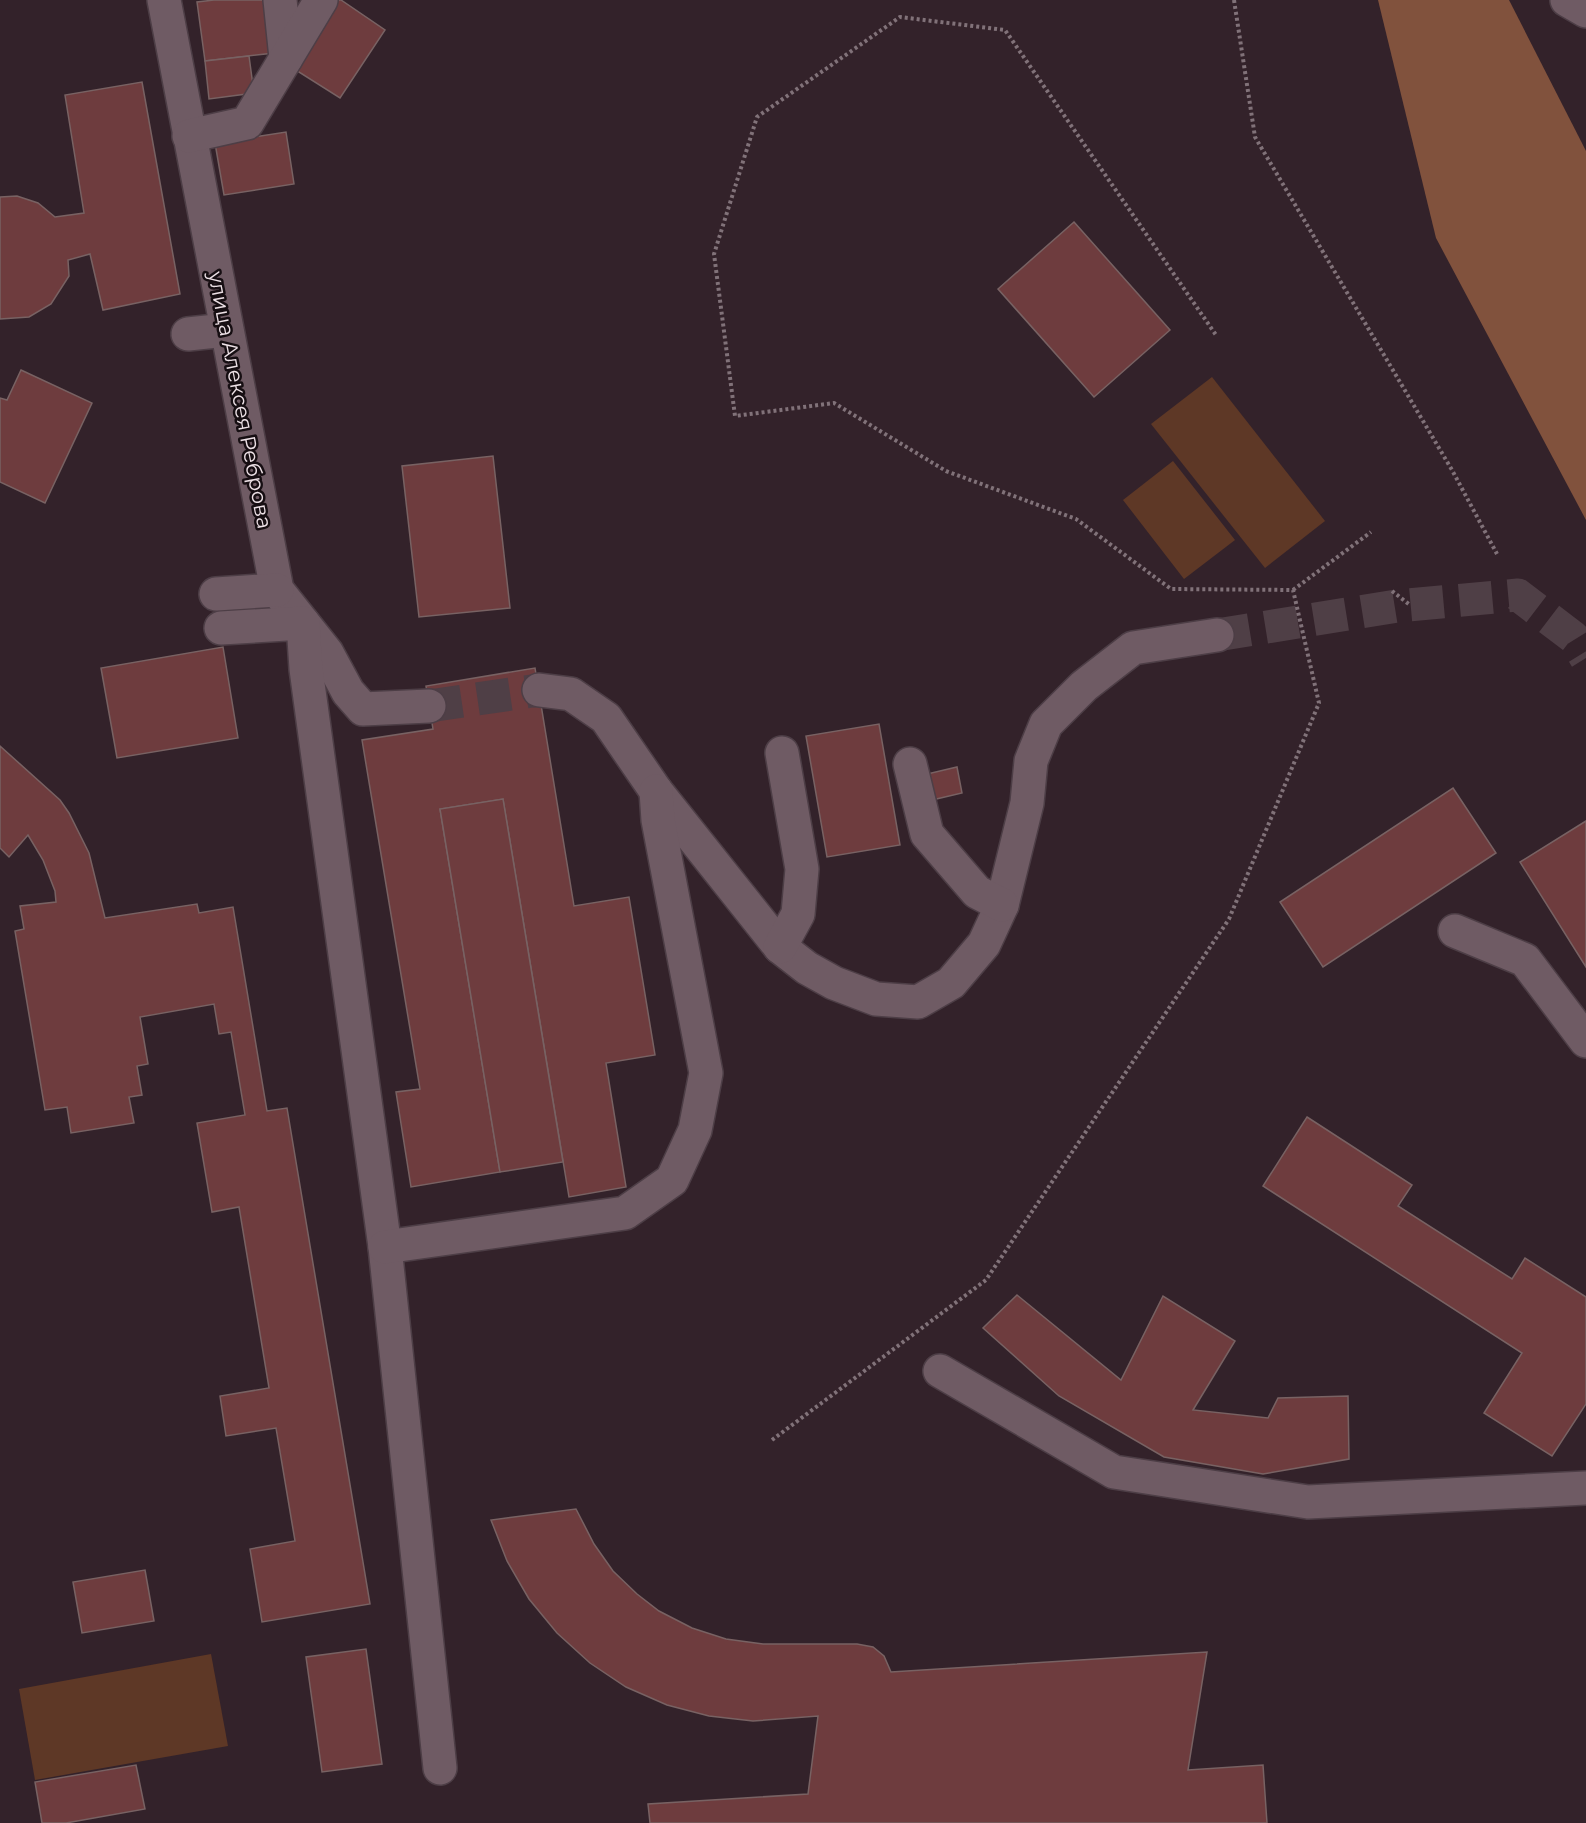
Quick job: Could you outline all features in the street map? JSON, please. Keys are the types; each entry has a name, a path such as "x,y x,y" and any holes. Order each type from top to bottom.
{"street":[{"name":"улица Алексея Реброва","path":"164,0 277,590 327,654 338,694 363,709 429,706"},
{"path":"279,0 286,58"},
{"path":"189,136 247,123 321,0"},
{"path":"1567,0 1586,11"},
{"path":"188,334 226,330"},
{"path":"216,594 277,590"},
{"path":"221,628 303,623 306,669 385,1247 440,1768"},
{"path":"539,690 571,694 606,718 656,791 780,947 834,983 876,999 918,1002 951,983 984,944 1002,905 1027,803 1031,761 1046,724 1084,686 1133,648 1217,635"},
{"path":"780,947 798,914 802,869 782,753"},
{"path":"910,764 927,834 977,892 1002,905"},
{"path":"385,1247 625,1213 672,1180 695,1130 706,1073 658,820 656,791"},
{"path":"1455,931 1525,960 1586,1041"},
{"path":"940,1371 1114,1472 1308,1502 1586,1488"}],"path":[{"path":"1234,0 1254,137 1452,470 1497,554"},
{"path":"1216,335 1005,30 900,17 757,117 714,254 735,416 834,403 946,471 1076,519 1171,590 1293,590 1371,532"},
{"path":"772,1440 986,1280 1229,919 1319,703 1293,590"},
{"path":"1392,591 1410,605"}],"shaded area":[{"path":"1378,0 1509,0 1586,151 1586,520 1436,238"},
{"path":"1212,377 1325,521 1265,568 1151,424"},
{"path":"1173,461 1235,540 1184,579 1123,500"},
{"path":"211,1654 228,1746 35,1780 19,1689"}],"building":[{"path":"268,0 274,53 205,61 197,2"},
{"path":"335,0 341,0 385,30 340,98 291,67"},
{"path":"249,56 254,93 209,99 205,61"},
{"path":"142,82 180,294 103,310 90,254 68,260 69,276 51,304 29,317 0,319 0,197 17,196 38,203 55,217 84,213 65,95"},
{"path":"286,132 294,184 224,195 215,143"},
{"path":"1074,222 1170,330 1094,397 998,289"},
{"path":"21,370 92,403 45,503 0,482 0,398 7,400"},
{"path":"493,456 510,608 419,617 402,466"},
{"path":"223,647 238,738 117,758 101,668"},
{"path":"535,668 574,906 629,897 655,1055 606,1063 626,1187 569,1197 503,799 440,809 500,1172 411,1187 396,1092 420,1089 362,740 433,729 426,686"},
{"path":"879,724 900,845 827,857 806,736"},
{"path":"0,746 60,800 69,813 89,853 105,918 197,904 199,913 233,907 267,1111 287,1108 370,1604 262,1622 250,1549 295,1541 276,1428 226,1436 220,1396 269,1388 239,1207 212,1212 197,1123 245,1115 231,1032 219,1034 214,1004 140,1017 148,1064 137,1066 142,1095 129,1097 134,1123 71,1133 67,1107 45,1110 15,931 24,929 20,906 56,902 55,891 43,860 28,835 9,857 0,848"},
{"path":"957,767 962,793 932,800 927,774"},
{"path":"1453,788 1496,853 1323,967 1280,902"},
{"path":"503,799 563,1162 500,1172 440,809"},
{"path":"1586,821 1586,967 1520,862"},
{"path":"1307,1117 1412,1185 1398,1206 1512,1279 1525,1258 1586,1297 1586,1404 1552,1456 1484,1413 1522,1353 1263,1186"},
{"path":"1017,1295 1121,1380 1163,1296 1235,1341 1193,1410 1268,1418 1278,1398 1348,1396 1349,1459 1263,1474 1164,1457 1059,1396 983,1328"},
{"path":"576,1509 594,1544 613,1571 637,1594 659,1611 692,1628 726,1639 763,1644 857,1644 873,1647 884,1656 891,1672 1207,1652 1188,1770 1263,1765 1267,1823 650,1823 648,1804 808,1794 818,1716 753,1721 709,1716 667,1705 626,1687 590,1663 557,1633 529,1599 507,1561 491,1520"},
{"path":"145,1570 154,1621 82,1633 73,1582"},
{"path":"366,1649 382,1764 322,1772 306,1657"},
{"path":"136,1765 145,1809 66,1823 42,1823 35,1782"}],"tunnel":[{"path":"1217,635 1397,606 1518,595 1573,637 1586,658"},
{"path":"429,706 539,690"}]}
